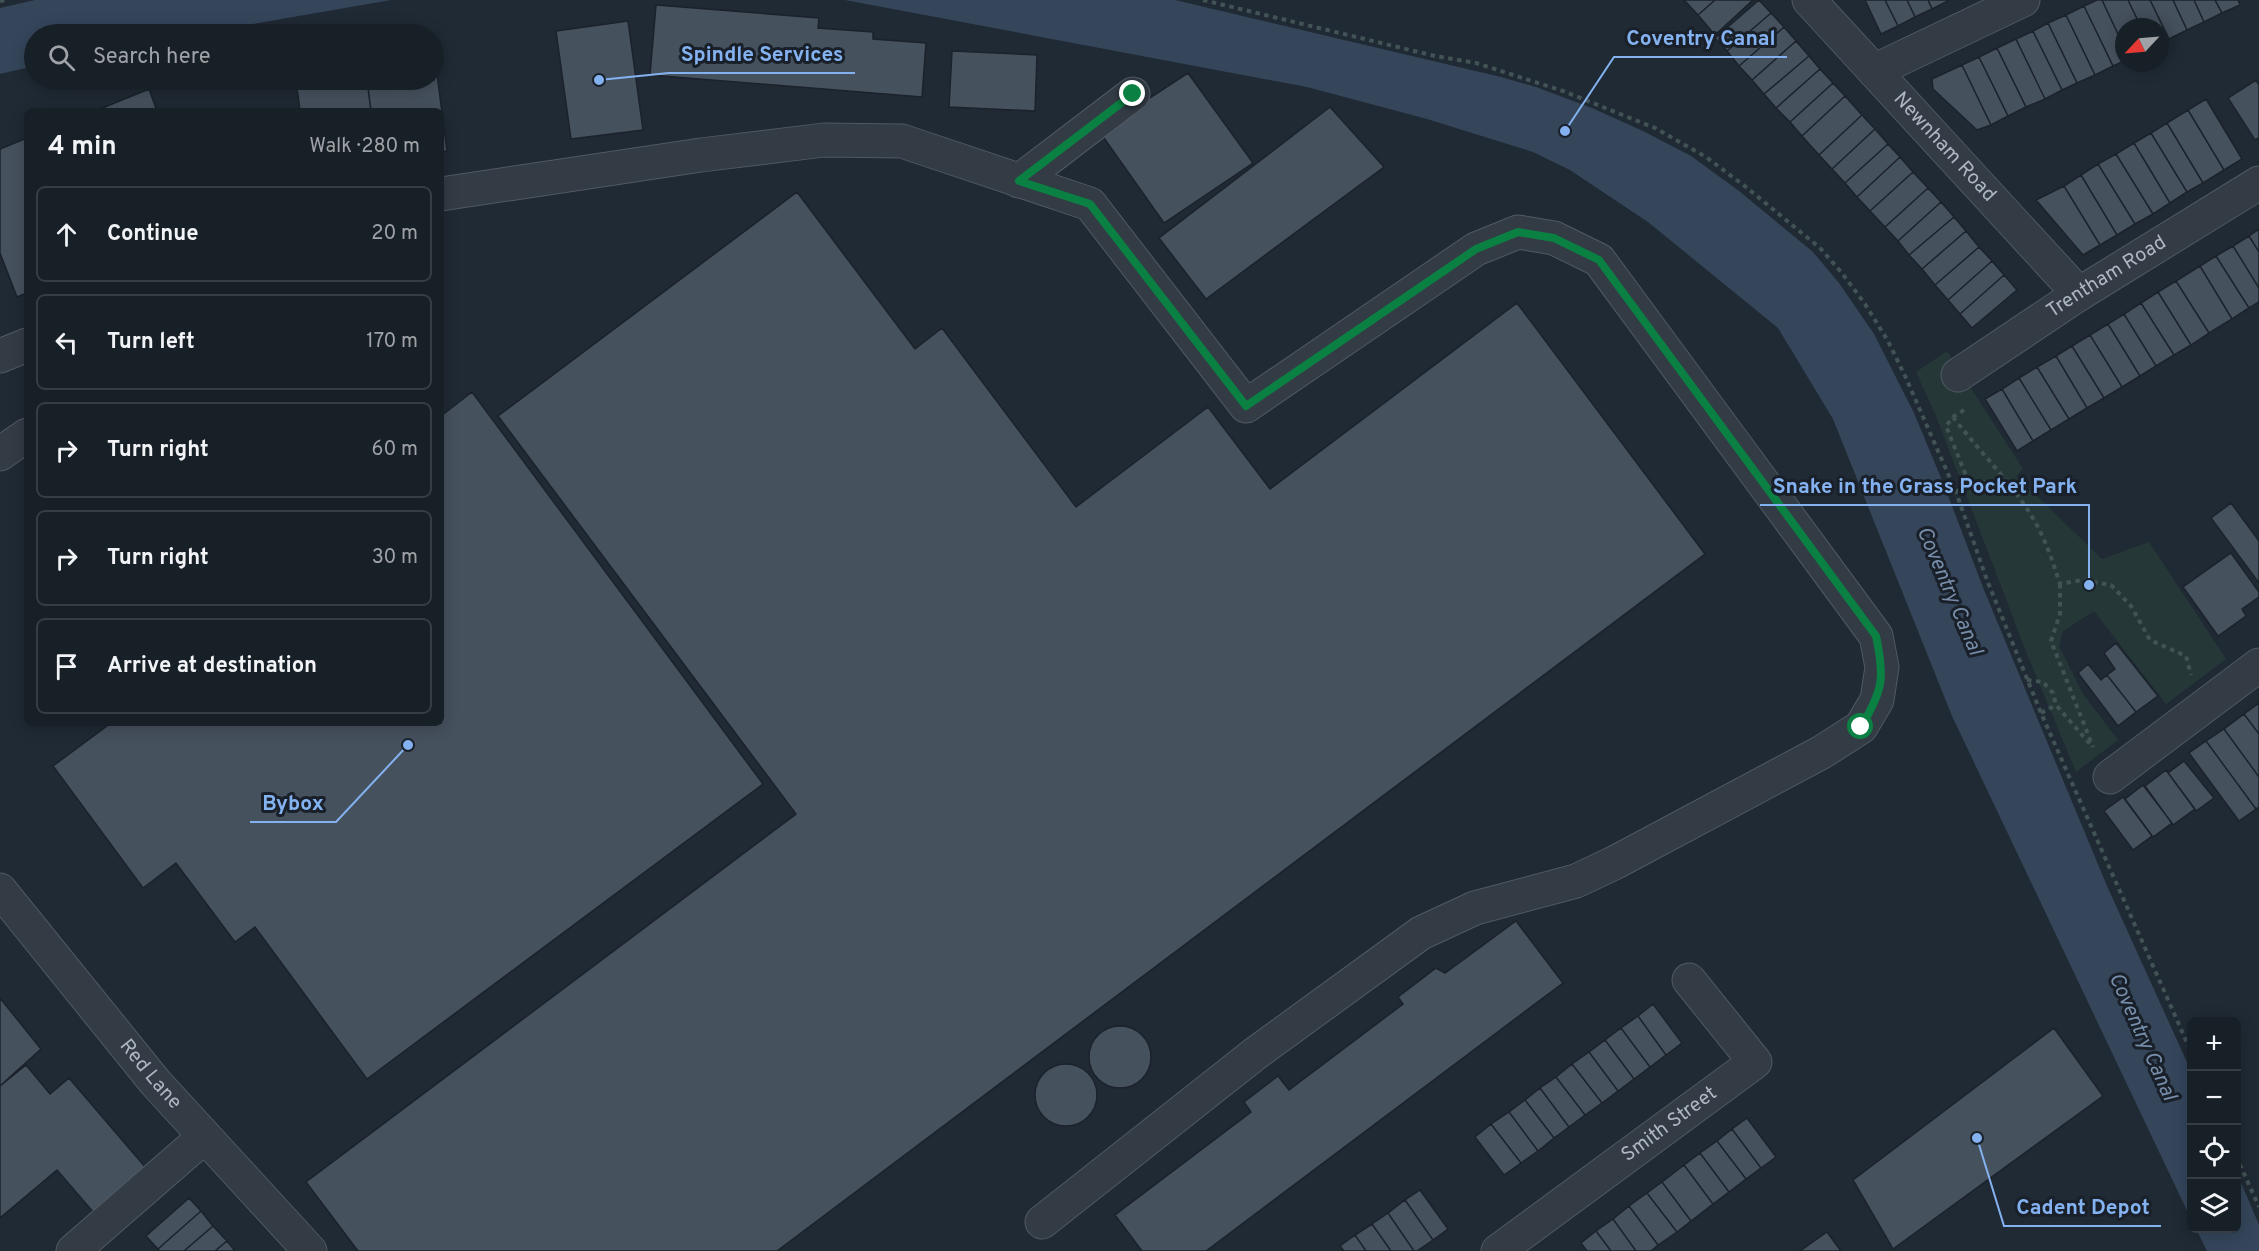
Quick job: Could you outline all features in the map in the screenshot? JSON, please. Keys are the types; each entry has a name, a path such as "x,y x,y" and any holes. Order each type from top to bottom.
{"street":[{"name":"Newnham Road","path":"1809,0 2079,294"},
{"path":"1874,71 2023,0"},
{"path":"1019,181 1133,94"},
{"path":"444,194 701,155 824,140 902,141 1090,204 1246,406 1476,249 1518,232 1554,238 1599,260 1876,636 1882,667 1877,700 1861,727 1822,752 1586,876 1475,908 1421,933 1256,1053 1042,1222"},
{"name":"Trentham Road","path":"1958,375 2079,294 2259,183"},
{"path":"0,356 24,346"},
{"path":"0,454 24,437"},
{"path":"2110,777 2259,665"},
{"name":"Red Lane","path":"0,890 155,1082 309,1251"},
{"name":"Smith Street","path":"1498,1251 1755,1062 1689,980"},
{"path":"73,1251 204,1137"}],"path":[{"path":"0,1 6,0"},
{"path":"1203,0 1435,56 1476,63 1563,90 1655,128 1706,157 1820,248 1865,304 1888,341 1928,426 1956,492 1987,580 2040,713 2187,1043"},
{"path":"1958,375 1976,403 1953,417 1946,426 1969,483"},
{"path":"1953,417 2011,486 2032,516 2049,550 2060,584 2060,614 2051,641 2093,748 2056,705 2053,693 2043,682 2027,680"},
{"path":"1956,492 1969,483 1991,482 2011,486"},
{"path":"2060,584 2082,580 2111,585 2131,606 2150,640 2186,656 2192,681 2208,704"},
{"path":"2040,713 2056,705"},
{"path":"2241,1167 2259,1207"}],"green space":[{"path":"1947,351 2023,469 2016,476 2102,559 2149,542 2226,659 2166,704 2094,611 2063,631 2059,646 2083,694 2118,740 2076,772 2027,654 1936,416 1916,372"}],"water":[{"path":"35,0 391,0 253,24 24,24 24,68 0,74 0,8"},
{"path":"845,0 1175,0 1501,77 1536,87 1592,108 1691,156 1739,191 1813,252 1839,283 1874,334 1914,413 1984,590 2107,886 2187,1062 2187,1211 1952,716 1833,419 1778,328 1648,222 1570,170 1533,152 1427,119 1307,87"},
{"path":"2241,1182 2259,1225 2259,1251 2207,1251 2198,1233 2241,1233"}],"building":[{"path":"1684,0 1715,0 1698,15"},
{"path":"1715,0 1753,0 1715,35 1698,15"},
{"path":"1759,0 1771,13 1727,51 1715,38"},
{"path":"1865,0 1885,0 1898,26 1881,34"},
{"path":"1885,0 1907,0 1915,17 1898,26"},
{"path":"1907,0 1928,0 1932,9 1915,17"},
{"path":"1928,0 1950,0 1932,9"},
{"path":"2102,0 2115,28 2115,65 2113,66 2084,6"},
{"path":"2102,0 2128,0 2137,18 2115,18 2115,28"},
{"path":"2128,0 2150,0 2159,18 2137,18"},
{"path":"2150,0 2173,0 2187,30 2169,39 2169,18 2159,18"},
{"path":"2173,0 2194,0 2204,22 2187,30"},
{"path":"2194,0 2215,0 2222,13 2204,22"},
{"path":"2215,0 2238,0 2240,5 2222,13"},
{"path":"656,5 819,18 818,28 873,32 873,39 926,43 922,97 650,75"},
{"path":"2084,6 2113,66 2095,75 2066,15"},
{"path":"1771,13 1784,27 1739,66 1727,51"},
{"path":"2066,15 2095,75 2077,83 2048,23"},
{"path":"628,21 643,130 571,139 556,31"},
{"path":"2048,23 2077,83 2062,90 2033,31"},
{"path":"1784,27 1796,41 1752,80 1739,66"},
{"path":"2033,31 2062,90 2045,99 2016,39"},
{"path":"2016,39 2045,99 2026,107 1997,48"},
{"path":"1796,41 1809,56 1764,94 1752,80"},
{"path":"1997,48 2026,107 2008,116 1979,57"},
{"path":"952,51 1037,55 1035,111 949,107"},
{"path":"1809,56 1820,69 1776,108 1764,94"},
{"path":"1979,57 2008,116 1991,125 1962,65"},
{"path":"1962,65 1991,125 1977,130 1933,89 1932,79"},
{"path":"1820,69 1833,83 1790,122 1776,108"},
{"path":"1188,73 1253,163 1164,223 1099,131"},
{"path":"2256,80 2259,85 2259,138 2255,140 2228,98"},
{"path":"1833,83 1845,96 1802,136 1790,122"},
{"path":"149,90 156,108 102,108"},
{"path":"297,90 368,90 371,108 300,108"},
{"path":"368,90 439,90 441,108 371,108"},
{"path":"1845,96 1862,115 1819,155 1802,136"},
{"path":"2206,99 2242,159 2224,170 2188,110"},
{"path":"1330,107 1384,167 1206,299 1159,238"},
{"path":"2188,110 2224,170 2203,183 2167,123"},
{"path":"1862,115 1875,129 1832,169 1819,155"},
{"path":"2167,123 2203,183 2187,192 2151,133"},
{"path":"444,128 447,151 444,152"},
{"path":"1875,129 1888,144 1845,183 1832,169"},
{"path":"2151,133 2187,192 2170,203 2134,143"},
{"path":"24,139 24,294 17,297 0,253 0,149"},
{"path":"2134,143 2170,203 2153,214 2116,154"},
{"path":"1888,144 1900,157 1857,197 1845,183"},
{"path":"2116,154 2153,214 2135,224 2098,164"},
{"path":"1900,157 1913,172 1870,211 1857,197"},
{"path":"2098,164 2135,224 2117,235 2081,175"},
{"path":"1913,172 1928,188 1885,227 1870,211"},
{"path":"2081,175 2117,235 2100,245 2064,186"},
{"path":"2064,186 2100,245 2083,255 2036,200"},
{"path":"1928,188 1941,202 1898,241 1885,227"},
{"path":"797,192 915,349 942,328 1076,507 1208,407 1270,489 1517,303 1705,554 777,1251 358,1251 306,1182 796,814 498,416"},
{"path":"1941,202 1954,217 1909,255 1898,241"},
{"path":"1954,217 1966,231 1922,269 1909,255"},
{"path":"2259,229 2259,252 2249,236"},
{"path":"1966,231 1979,247 1935,285 1922,269"},
{"path":"2249,236 2259,252 2259,288 2233,246"},
{"path":"2233,246 2259,288 2259,302 2249,308 2216,256"},
{"path":"1979,247 1992,261 1948,300 1935,285"},
{"path":"2216,256 2249,308 2232,319 2200,266"},
{"path":"1992,261 2004,275 1960,314 1948,300"},
{"path":"2200,266 2232,319 2209,333 2176,281"},
{"path":"2004,275 2017,290 1972,328 1960,314"},
{"path":"2176,281 2209,333 2191,345 2158,292"},
{"path":"2158,292 2191,345 2174,355 2141,303"},
{"path":"2141,303 2174,355 2156,366 2124,314"},
{"path":"2124,314 2156,366 2140,376 2108,324"},
{"path":"2108,324 2140,376 2122,387 2090,335"},
{"path":"2090,335 2122,387 2104,398 2072,346"},
{"path":"2072,346 2104,398 2087,408 2056,356"},
{"path":"2056,356 2087,408 2069,419 2037,367"},
{"path":"2037,367 2069,419 2051,430 2019,378"},
{"path":"2019,378 2051,430 2033,441 2002,389"},
{"path":"2002,389 2033,441 2017,451 1985,399"},
{"path":"472,392 763,784 367,1079 255,927 235,942 176,863 143,888 53,766 107,726 444,726 444,414"},
{"path":"2231,503 2259,541 2259,583 2211,518"},
{"path":"2231,553 2259,592 2259,597 2242,609 2246,616 2218,636 2183,587"},
{"path":"2116,643 2158,696 2136,712 2107,675 2115,669 2104,653"},
{"path":"2088,664 2101,680 2107,675 2136,712 2118,726 2078,673"},
{"path":"2259,703 2259,734 2244,714"},
{"path":"2244,714 2259,734 2259,777 2224,729"},
{"path":"2224,729 2259,777 2259,807 2256,809 2206,741"},
{"path":"2206,741 2256,809 2239,821 2189,753"},
{"path":"2184,761 2214,798 2196,811 2168,773"},
{"path":"2166,770 2195,809 2173,825 2145,786"},
{"path":"2143,785 2172,823 2153,837 2125,799"},
{"path":"2123,797 2152,836 2133,850 2104,811"},
{"path":"1516,921 1563,983 1206,1251 1142,1251 1115,1215 1251,1112 1244,1102 1278,1076 1289,1090 1403,1004 1398,997 1436,968 1445,973"},
{"path":"0,998 41,1049 0,1086"},
{"path":"1653,1004 1682,1043 1666,1055 1638,1016"},
{"path":"1638,1016 1666,1055 1650,1067 1621,1028"},
{"path":"1120,1026 1132,1028 1142,1035 1149,1045 1151,1057 1149,1069 1142,1079 1132,1086 1120,1088 1108,1086 1098,1079 1091,1069 1089,1057 1091,1045 1098,1035 1108,1028"},
{"path":"1621,1028 1650,1067 1634,1079 1605,1040"},
{"path":"2054,1028 2103,1096 1893,1249 1853,1180"},
{"path":"1605,1040 1634,1079 1618,1091 1589,1052"},
{"path":"1589,1052 1618,1091 1602,1103 1572,1064"},
{"path":"1066,1064 1078,1066 1088,1073 1095,1083 1097,1095 1095,1107 1088,1117 1078,1124 1066,1126 1054,1124 1044,1117 1037,1107 1035,1095 1037,1083 1044,1073 1054,1066"},
{"path":"1572,1064 1602,1103 1585,1115 1556,1077"},
{"path":"26,1065 50,1094 69,1078 146,1168 94,1213 57,1170 0,1218 0,1086"},
{"path":"1556,1077 1585,1115 1569,1127 1540,1088"},
{"path":"1540,1088 1569,1127 1554,1138 1525,1100"},
{"path":"1525,1100 1554,1138 1538,1151 1509,1112"},
{"path":"1509,1112 1538,1151 1521,1163 1491,1124"},
{"path":"1747,1118 1776,1157 1761,1168 1732,1129"},
{"path":"1491,1124 1521,1163 1504,1175 1475,1137"},
{"path":"1732,1129 1761,1168 1746,1179 1717,1141"},
{"path":"1717,1141 1746,1179 1729,1192 1700,1153"},
{"path":"1700,1153 1729,1192 1713,1204 1684,1165"},
{"path":"1684,1165 1713,1204 1691,1221 1662,1182"},
{"path":"1662,1182 1691,1221 1677,1232 1647,1193"},
{"path":"1420,1190 1448,1229 1433,1240 1405,1200"},
{"path":"1647,1193 1677,1232 1658,1245 1629,1206"},
{"path":"189,1198 201,1211 158,1249 146,1236"},
{"path":"1405,1200 1433,1240 1417,1251 1414,1251 1388,1213"},
{"path":"1629,1206 1658,1245 1651,1251 1636,1251 1613,1219"},
{"path":"201,1211 213,1226 184,1251 160,1251 158,1249"},
{"path":"1388,1213 1414,1251 1391,1251 1372,1224"},
{"path":"1613,1219 1636,1251 1611,1251 1596,1231"},
{"path":"1372,1224 1391,1251 1366,1251 1355,1235"},
{"path":"213,1226 227,1241 215,1251 184,1251"},
{"path":"1596,1231 1611,1251 1587,1251 1581,1243"},
{"path":"1827,1232 1841,1251 1800,1251"},
{"path":"1355,1235 1366,1251 1344,1251 1340,1246"},
{"path":"227,1241 235,1251 215,1251"}],"place":[{"name":"Spindle Services","path":"599,80"},
{"name":"Coventry Canal","path":"1565,131"},
{"name":"Snake in the Grass Pocket Park","path":"2089,585"},
{"name":"Bybox","path":"408,745"},
{"name":"Cadent Depot","path":"1977,1138"}],"route":[{"path":"1133,94 1019,181 1090,204 1246,406 1476,249 1518,232 1554,238 1599,260 1876,636 1882,667 1877,700 1861,727"}]}
